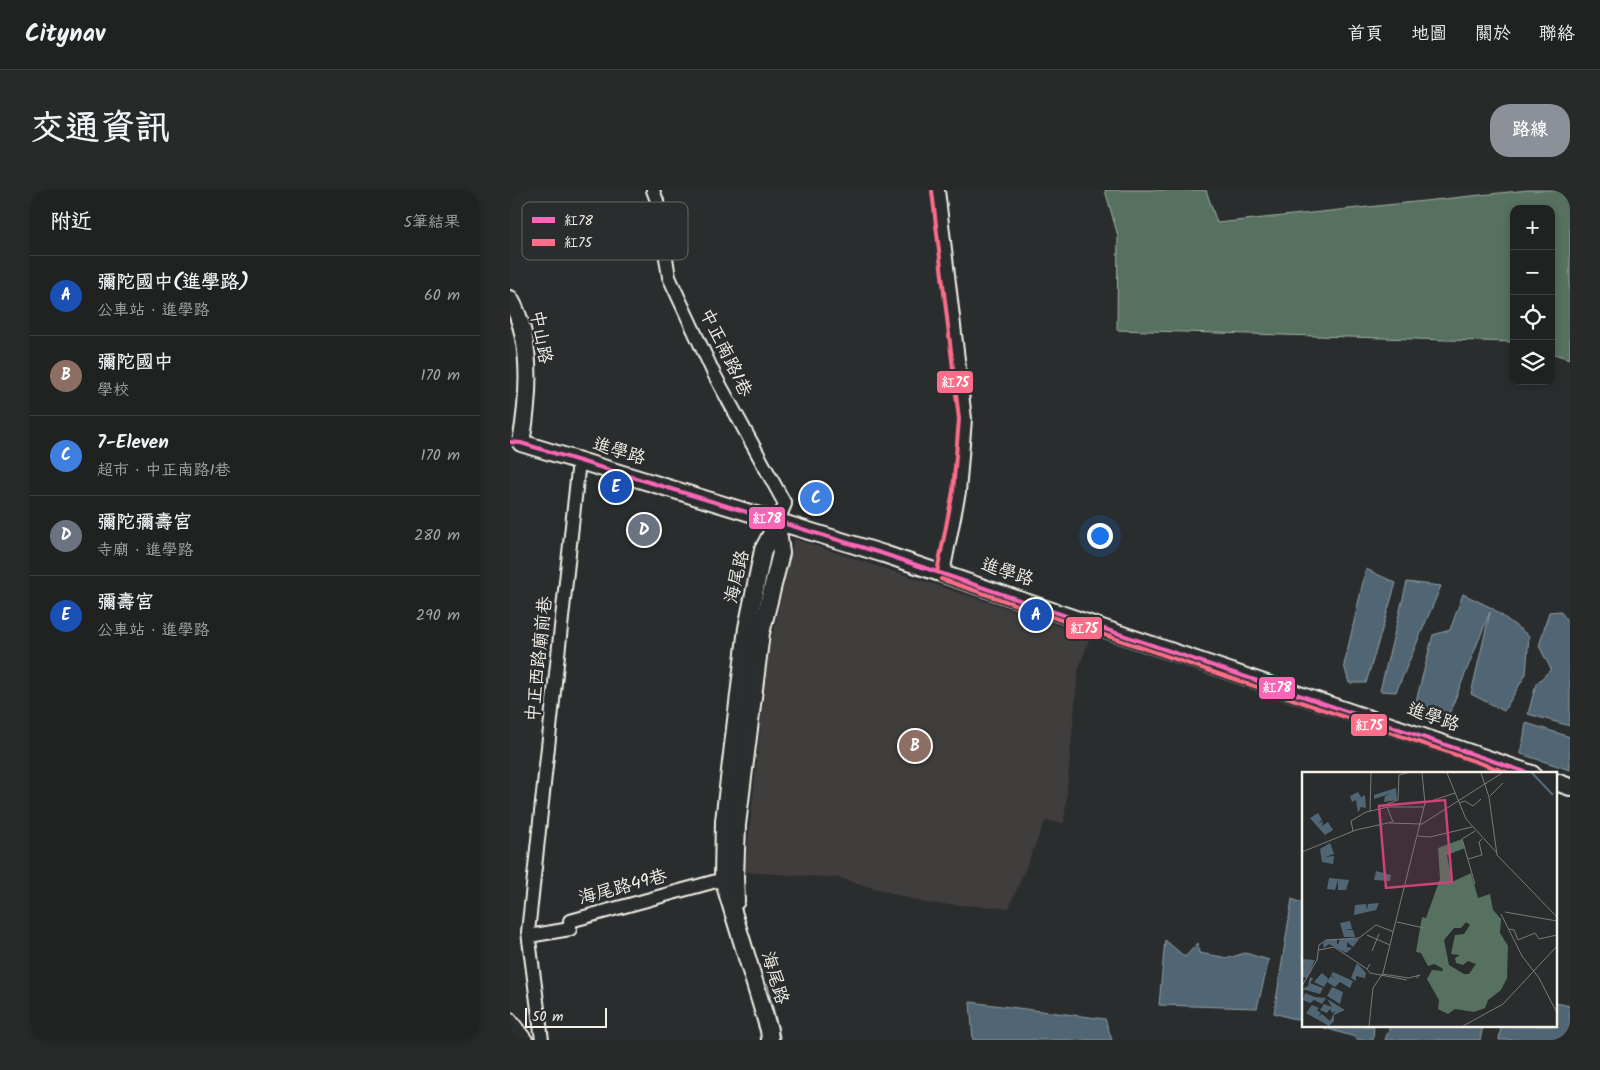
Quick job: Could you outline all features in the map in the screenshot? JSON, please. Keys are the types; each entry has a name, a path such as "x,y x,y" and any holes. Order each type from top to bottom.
{"street":[{"name":"中正南路1巷","path":"653,190 657,202"},
{"path":"938,190 965,419 959,492 943,573"},
{"name":"中正南路1巷","path":"666,260 669,277 714,374 785,504 777,523"},
{"name":"中山路","path":"510,299 517,310 526,356 526,415 516,442"},
{"name":"進學路","path":"516,442 943,573 1526,772"},
{"name":"中正西路廟前巷","path":"542,1040 529,936 579,461"},
{"name":"海尾路","path":"770,1040 770,1030 738,929 729,878 724,821 747,628 763,550 777,523"},
{"path":"1558,783 1570,787"},
{"name":"海尾路49巷","path":"529,936 570,929 570,921 729,878"},
{"path":"510,1018 526,1040"}],"shaded area":[{"path":"794,539 1090,637 1078,671 1064,823 1045,821 1009,908 925,903 840,878 745,872 768,656"}],"green space":[{"path":"1105,190 1206,190 1217,223 1528,190 1570,190 1570,359 1555,354 1555,205 1510,205 1510,342 1117,330 1118,236"}],"water":[{"path":"1366,569 1396,583 1366,683 1349,683 1344,665"},
{"path":"1407,582 1441,586 1396,692 1380,691"},
{"path":"1463,594 1492,608 1529,636 1526,674 1504,711 1471,694 1490,612 1445,724 1413,713 1433,635 1450,630"},
{"path":"1560,611 1570,624 1570,726 1528,714 1536,684 1551,669 1539,646 1549,612"},
{"path":"1526,723 1570,737 1570,770 1521,754"},
{"path":"1292,899 1302,903 1302,1021 1274,1013"},
{"path":"1165,940 1185,957 1198,943 1199,953 1228,958 1245,953 1269,960 1257,1008 1159,1005"},
{"path":"970,1002 1105,1019 1112,1040 973,1040"},
{"path":"1558,1003 1570,1006 1570,1040 1499,1040 1501,1028 1558,1028"},
{"path":"1325,1028 1374,1028 1373,1040 1357,1040 1355,1037"},
{"path":"1389,1028 1483,1028 1480,1040 1385,1040"}],"waterway":[{"path":"767,985 780,1040"}],"transit line":[{"name":"紅75","path":"932,191 959,419 953,491 937,572"},
{"name":"紅78","path":"510,442 521,443 884,554 1525,772"},
{"name":"紅75","path":"941,579 1506,772"}],"place":[{"name":"彌壽宮","path":"616,487"},
{"name":"7-Eleven","path":"816,498"},
{"name":"彌陀彌壽宮","path":"644,530"},
{"name":"彌陀國中(進學路)","path":"1036,615"},
{"name":"彌陀國中","path":"915,746"}]}
